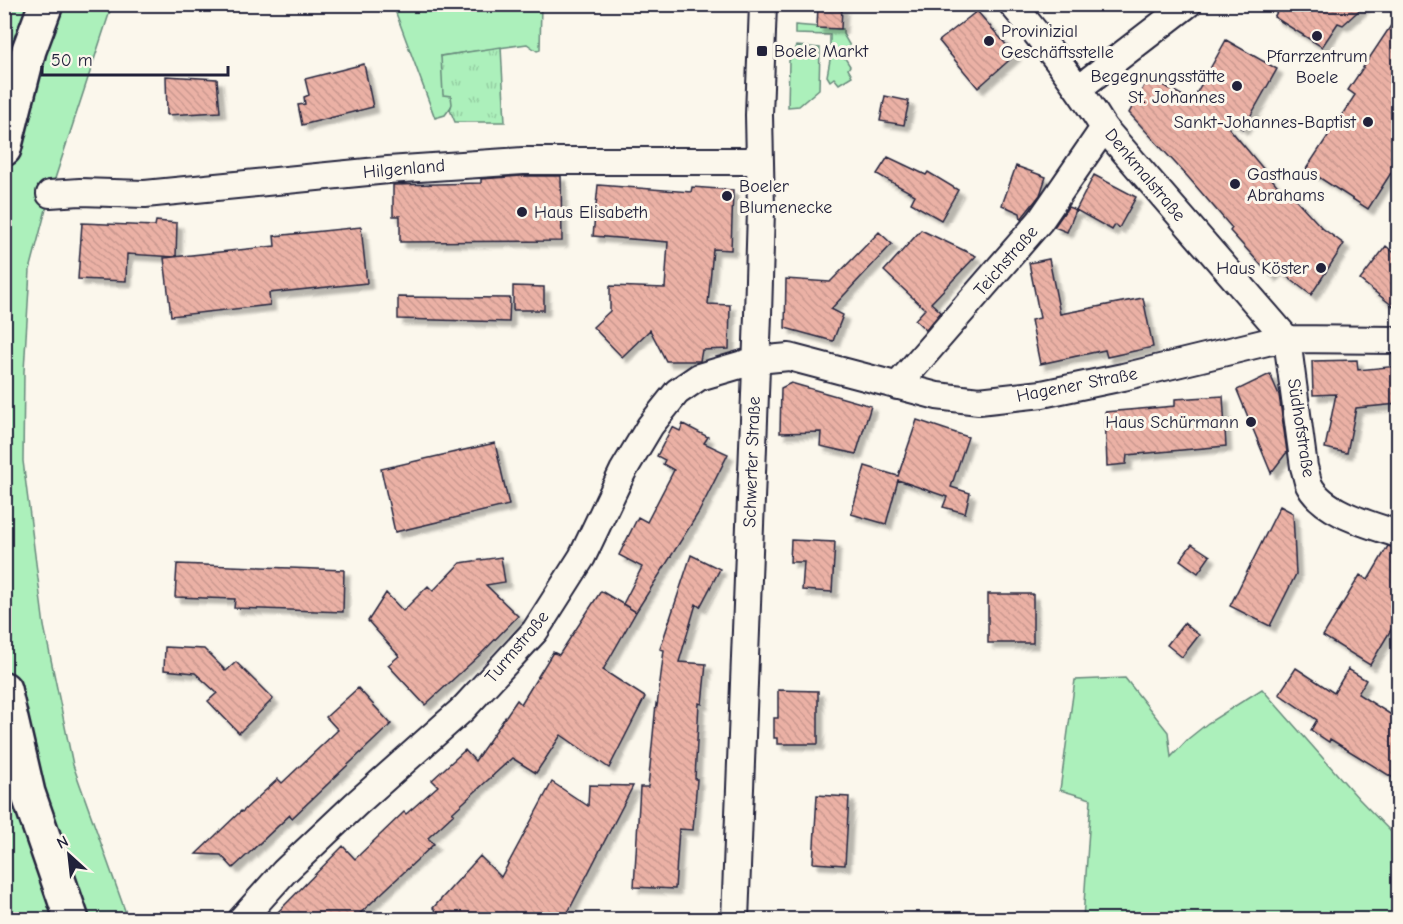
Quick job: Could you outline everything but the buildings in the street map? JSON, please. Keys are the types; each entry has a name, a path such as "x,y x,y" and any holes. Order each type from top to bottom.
{"main road":[{"path":"4,149 29,51 46,4"},
{"path":"4,689 28,793 72,920"}],"street":[{"name":"Schwerter Straße","path":"735,920 757,360 763,4"},
{"name":"Denkmalstraße","path":"1012,4 1079,88 1104,128 1287,339"},
{"path":"1079,88 1188,4"},
{"name":"Teichstraße","path":"897,386 1040,221 1104,128"},
{"name":"Hilgenland","path":"50,194 80,192 145,194 388,170 523,161 759,161"},
{"name":"Hagener Straße","path":"757,360 789,357 937,396 979,401 1021,396 1123,377 1287,339 1398,340"},
{"name":"Südhofstraße","path":"1287,339 1304,467 1310,486 1321,500 1356,520 1398,534"},
{"name":"Turmstraße","path":"241,920 284,872 356,804 463,709 535,631 582,557 623,471 651,426 677,392 699,377 757,360"}],"green space":[{"path":"5,5 112,5 50,194 30,270 24,371 23,461 44,626 73,765 128,919 5,920"},
{"path":"393,5 541,5 540,50 537,51 527,44 441,56 453,104 445,115 435,118"},
{"path":"795,25 843,29 843,34 850,46 841,52 850,66 848,69 852,76 839,84 834,78 830,81 827,76 830,60 830,35 795,34"},
{"path":"796,46 820,48 819,89 799,106 788,107 789,61"},
{"path":"501,47 505,122 455,122 450,110 451,96 443,95 441,56"},
{"path":"1125,678 1168,732 1171,757 1208,723 1262,689 1359,799 1398,839 1398,919 1083,919 1091,799 1060,790 1075,680"}],"place":[{"name":"Pfarrzentrum Boele","path":"1317,36"},
{"name":"Provinizial Geschäftsstelle","path":"989,41"},
{"name":"Boele Markt","path":"762,51"},
{"name":"Begegnungsstätte St. Johannes","path":"1237,86"},
{"name":"Sankt-Johannes-Baptist","path":"1368,122"},
{"name":"Gasthaus Abrahams","path":"1235,184"},
{"name":"Boeler Blumenecke","path":"727,196"},
{"name":"Haus Elisabeth","path":"522,212"},
{"name":"Haus Köster","path":"1321,268"},
{"name":"Haus Schürmann","path":"1251,422"}]}
